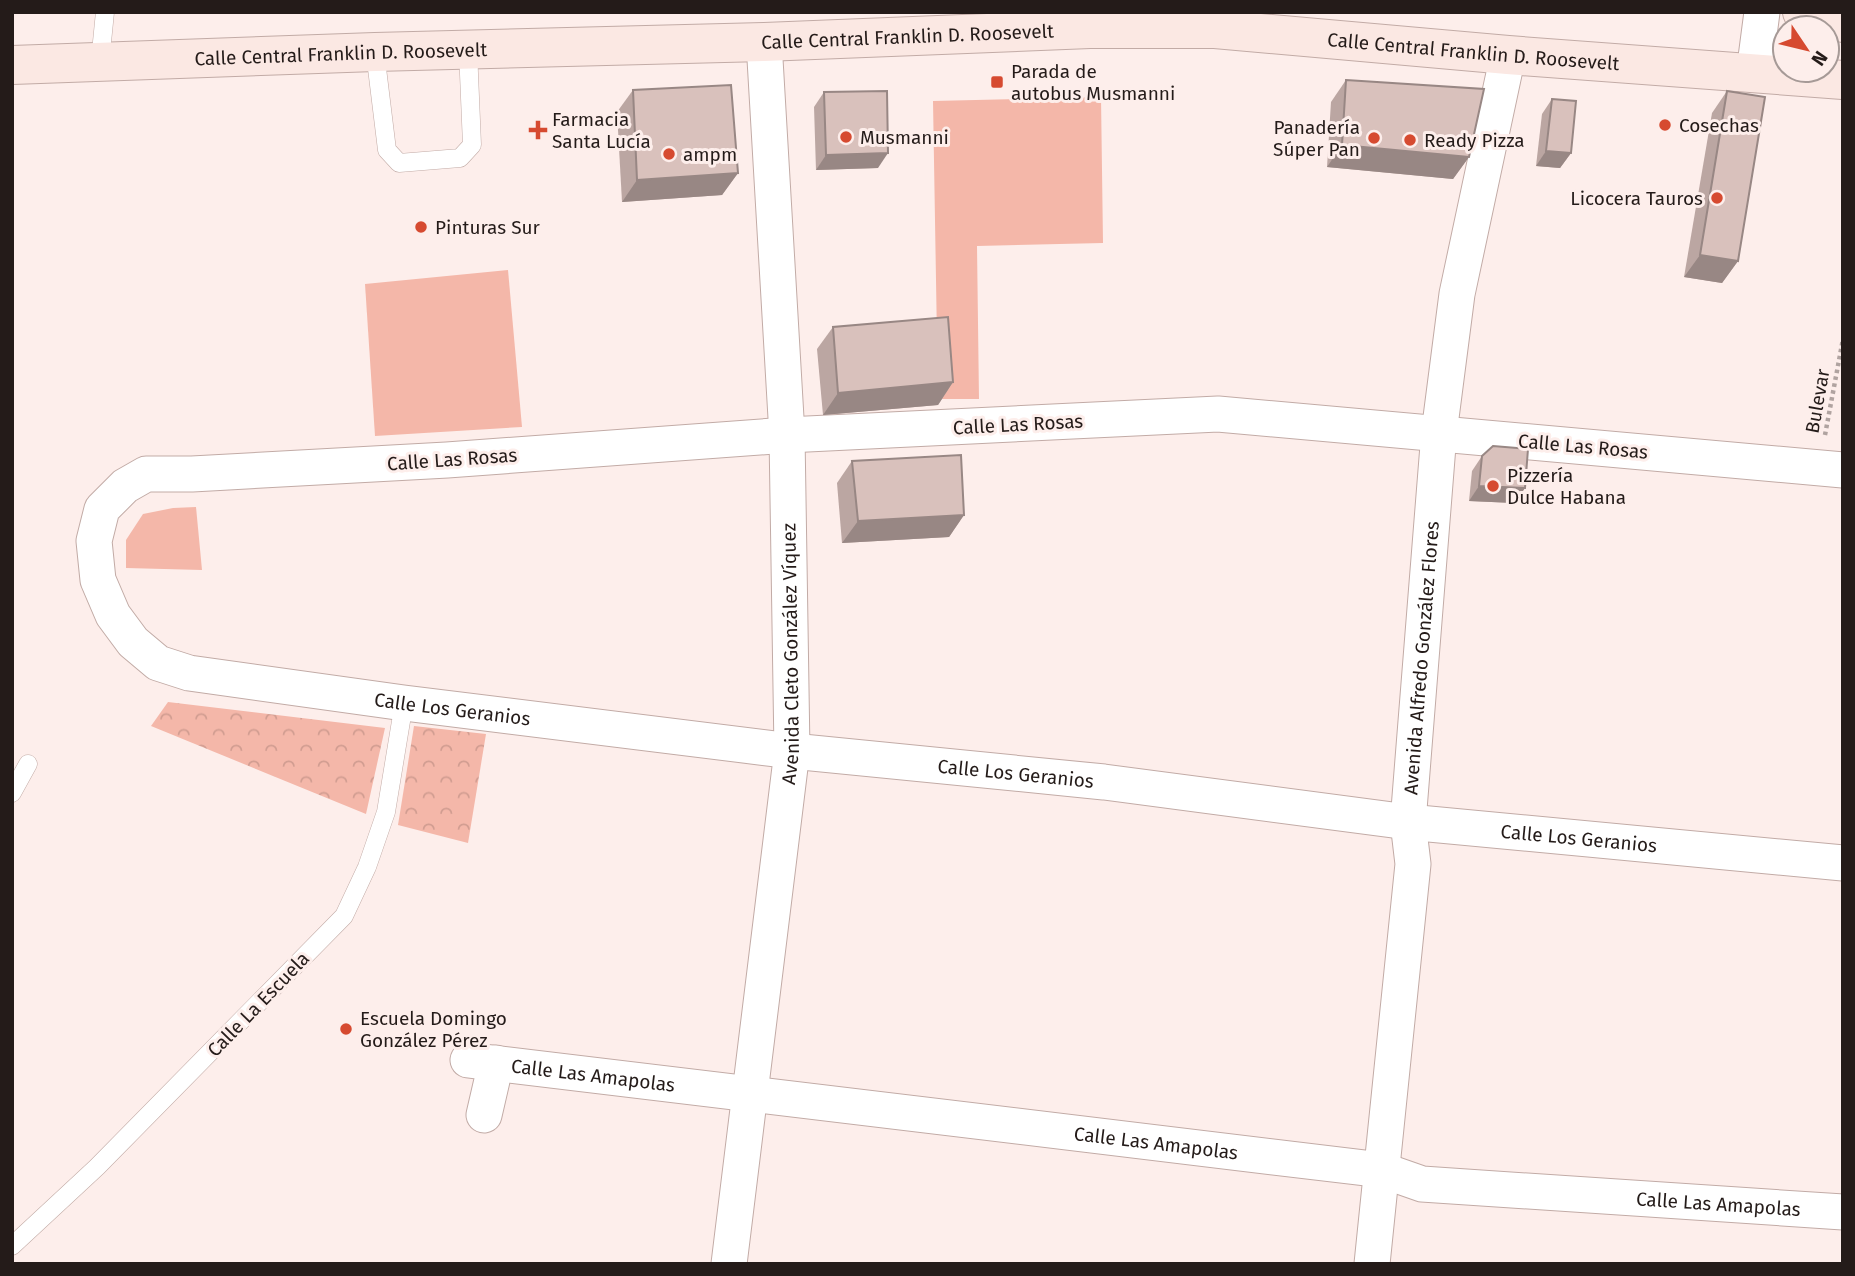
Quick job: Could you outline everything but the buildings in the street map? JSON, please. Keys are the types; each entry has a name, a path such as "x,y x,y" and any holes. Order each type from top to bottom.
{"main road":[{"path":"1802,12 1843,23"},
{"name":"Calle Central Franklin D. Roosevelt","path":"12,65 764,42 1090,29 1215,21 1508,55 1843,80"}],"street":[{"path":"1754,73 1762,12"},
{"name":"Avenida Cleto González Víquez","path":"729,1264 792,751 787,435 764,42"},
{"name":"Avenida Alfredo González Flores","path":"1372,1264 1413,864 1408,822 1439,433 1457,294 1508,55"},
{"name":"Calle Las Rosas","path":"189,673 158,663 133,642 113,615 98,580 94,541 102,509 125,486 146,474 192,474 447,460 787,435 1218,414 1831,469"},
{"name":"Calle Los Geranios","path":"189,673 404,703 792,751 1104,782 1408,822 1843,863"},
{"name":"Calle Las Amapolas","path":"484,1115 482,1062 1382,1170 1422,1184 1843,1212"}],"lane":[{"path":"100,62 105,12"},
{"path":"375,52 387,150 399,163 460,158 467,152 471,145 468,50"},
{"name":"Calle La Escuela","path":"12,1246 97,1167 344,916 367,867 386,812 404,703"},
{"path":"12,793 28,764"}],"path":[{"name":"Bulevar","path":"1831,469 1843,339"}],"green space":[{"path":"1101,97 1103,243 977,246 979,399 938,399 933,101"},
{"path":"508,270 522,427 375,436 365,284"},
{"path":"196,507 202,570 126,568 126,540 143,514"},
{"path":"168,702 385,728 366,814 151,726"},
{"path":"414,726 486,734 468,843 398,825"}],"place":[{"name":"Parada de autobus Musmanni","path":"997,82"},
{"name":"Cosechas","path":"1665,125"},
{"name":"Farmacia Santa Lucía","path":"538,130"},
{"name":"Musmanni","path":"846,137"},
{"name":"Panadería Súper Pan","path":"1374,138"},
{"name":"Ready Pizza","path":"1410,140"},
{"name":"ampm","path":"669,154"},
{"name":"Licocera Tauros","path":"1717,198"},
{"name":"Pinturas Sur","path":"421,227"},
{"name":"Pizzería Dulce Habana","path":"1493,486"},
{"name":"Escuela Domingo González Pérez","path":"346,1029"}]}
